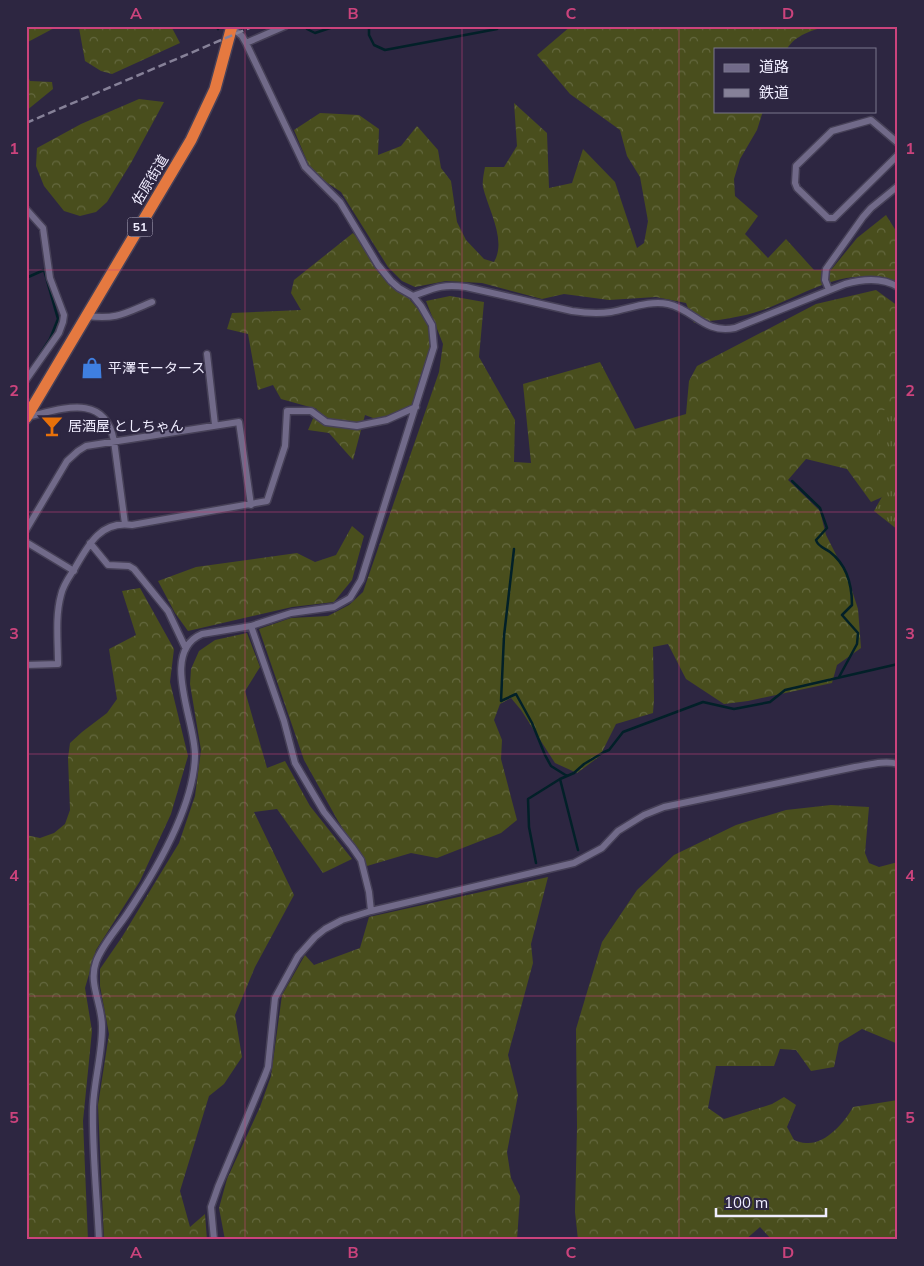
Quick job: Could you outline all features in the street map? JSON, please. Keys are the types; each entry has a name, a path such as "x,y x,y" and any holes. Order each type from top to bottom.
{"highway":[{"name":"佐原街道","path":"26,417 191,140 215,89 232,27"}],"street":[{"path":"246,44 285,26"},
{"path":"98,1240 93,1104 102,1026 95,990 94,970 100,954 140,895 158,864 175,828 190,786 195,754 181,668 185,647 195,637 202,634 251,626 291,613 334,607 350,598 361,580 431,358 434,334 428,316 413,296 391,281 370,252 340,202 304,167 242,36 232,27"},
{"path":"898,143 870,120 832,131 796,166 794,183 828,218 834,218 898,155"},
{"path":"830,290 825,280 826,269 862,218 898,186"},
{"path":"26,209 43,228 50,278 64,315 59,333 26,380"},
{"path":"413,296 437,286 452,285 466,286 585,313 610,312 654,303 667,304 678,308 703,324 724,330 735,328 845,284 870,279 891,283 898,287"},
{"path":"87,316 104,318 119,316 152,302"},
{"path":"207,354 215,425"},
{"path":"26,665 58,664 58,618 61,592 90,543 99,532 106,528 125,524 132,525 267,501 286,446 287,411 311,411 326,422 357,426 387,420 416,407"},
{"path":"26,417 84,408 93,409 101,413 111,428 114,441 125,524"},
{"path":"26,530 70,457 86,446 239,422 251,505"},
{"path":"26,542 74,570"},
{"path":"90,543 108,565 129,566 134,569 168,611 185,647"},
{"path":"251,626 284,721 294,763 324,812 361,860 369,892 371,911"},
{"path":"214,1240 212,1207 218,1187 266,1075 275,998 298,956 325,929 342,920 371,911 574,863 602,848 618,831 644,815 664,807 855,767 882,763 898,764"}],"green space":[{"path":"26,26 58,26 26,43"},
{"path":"75,26 171,26 180,43 112,74 101,71 85,61 79,28"},
{"path":"571,26 828,26 811,31 795,40 788,48 714,48 714,112 763,112 757,130 740,159 734,179 735,196 758,216 745,234 768,258 786,239 814,270 831,270 857,238 886,215 898,234 898,283 881,278 848,278 833,281 754,313 694,323 686,303 656,297 609,300 564,294 542,299 482,283 446,281 415,287 402,281 388,267 341,192 323,180 309,166 294,130 320,113 359,115 379,129 378,155 401,146 417,126 438,150 441,168 451,181 457,222 466,240 484,259 494,262 497,253 498,234 483,187 483,177 485,167 504,167 517,146 514,103 547,133 549,188 572,183 583,149 615,182 637,248 644,243 648,221 640,177 627,156 620,130 570,94 537,55"},
{"path":"26,71 30,81 52,82 53,89 26,111"},
{"path":"139,99 164,102 131,163 107,202 96,212 80,216 64,211 44,186 36,166 37,148 81,124"},
{"path":"353,233 423,315 432,339 430,359 412,406 381,421 365,415 353,460 329,433 308,430 317,409 281,399 273,385 258,390 248,334 227,329 232,313 301,310 291,293 294,280"},
{"path":"876,290 898,306 898,490 871,502 847,469 806,459 788,480 820,511 826,535 848,578 858,609 861,648 837,665 832,683 748,701 724,704 686,679 668,644 653,647 653,713 616,724 600,756 577,773 555,763 521,710 511,698 500,704 494,720 502,740 501,759 517,820 501,833 437,858 411,853 367,866 338,821 304,760 259,629 291,618 328,616 349,605 363,592 439,372 443,344 426,301 450,296 484,302 479,357 515,420 514,462 531,463 523,384 600,362 635,429 686,414 689,381 697,366 816,304"},
{"path":"898,406 898,459 879,449 878,412"},
{"path":"898,468 898,530 874,511"},
{"path":"352,526 364,536 352,580 334,602 292,607 188,631 175,613 158,581 196,567 297,553 315,562 336,555"},
{"path":"140,588 174,649 170,682 188,756 171,814 140,881 96,950 85,988 92,1031 83,1121 88,1240 26,1240 26,835 40,838 54,833 65,824 70,810 68,758 70,743 107,713 117,699 109,649 136,635 122,591"},
{"path":"247,633 260,667 245,691 267,768 285,761 310,806 352,859 323,873 277,809 254,812 294,895 255,967 235,1015 242,1057 224,1084 209,1096 180,1191 190,1227 205,1214 207,1240 104,1240 98,1105 109,1034 100,986 100,969 122,937 179,843 195,796 201,750 190,684 191,669 199,651 215,640"},
{"path":"831,805 869,807 865,853 869,863 879,867 898,862 898,1044 862,1029 839,1043 834,1067 811,1071 796,1050 780,1049 774,1066 716,1066 708,1108 724,1119 772,1104 784,1097 796,1105 787,1127 794,1140 813,1143 827,1136 840,1126 853,1107 898,1100 898,1240 772,1240 760,1227 745,1240 578,1240 575,1212 577,1127 576,1029 602,942 637,890 674,855 736,825 786,810"},
{"path":"548,877 531,944 533,963 508,1055 518,1095 507,1152 511,1178 520,1196 517,1240 225,1240 219,1208 227,1179 260,1107 271,1076 282,995 305,955 314,965 360,948 369,917"}],"waterway":[{"path":"307,29 315,33 336,26"},
{"path":"369,26 369,35 374,45 385,50 497,29 499,26"},
{"path":"26,278 44,270 58,319 50,339 35,362"},
{"path":"792,481 820,508 827,528 816,540 820,546 830,552 841,563 850,583 852,605 842,615 858,633 857,644 839,677"},
{"path":"514,549 504,636 501,701 516,694 532,723 551,766 567,776"},
{"path":"536,863 529,827 528,799 560,779 574,773 584,764 609,750 623,732 703,702 734,709 770,702 785,690 898,664"},
{"path":"560,779 578,850"}],"railway":[{"path":"26,123 254,26"}],"place":[{"name":"平澤モータース","path":"92,368"},
{"name":"居酒屋 としちゃん","path":"52,426"}]}
